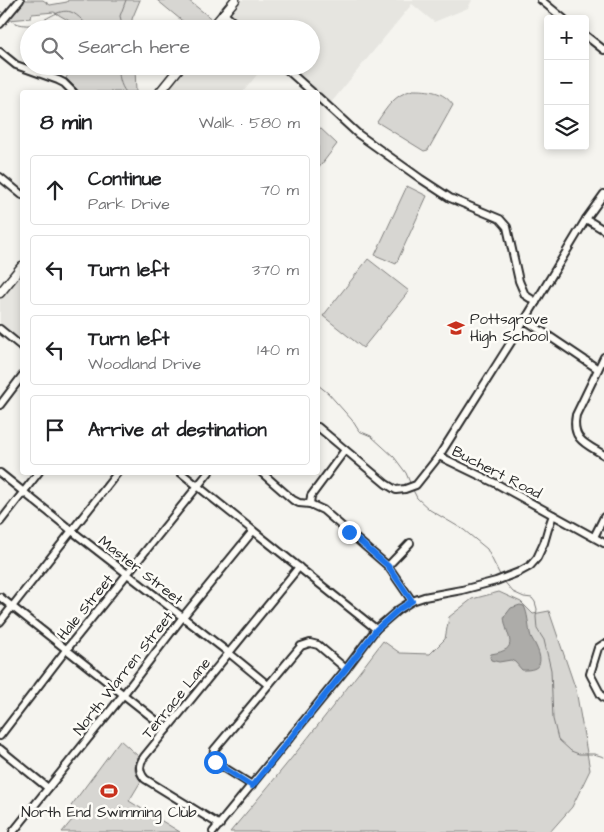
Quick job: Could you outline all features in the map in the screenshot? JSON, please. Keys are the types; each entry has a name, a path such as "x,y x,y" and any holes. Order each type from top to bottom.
{"main road":[{"path":"218,20 235,1"},
{"path":"162,90 174,75"},
{"path":"0,293 20,268"}],"street":[{"path":"0,24 20,0"},
{"path":"541,0 559,15"},
{"path":"223,13 231,20"},
{"path":"589,38 604,50"},
{"path":"0,52 20,67"},
{"path":"43,75 64,83 71,90"},
{"path":"293,75 310,90"},
{"path":"320,99 358,134 421,179 450,198 500,219 507,227 519,281 525,295 536,302"},
{"path":"0,177 20,193"},
{"path":"439,456 586,219 604,194"},
{"path":"586,219 604,230"},
{"path":"525,320 598,368"},
{"path":"0,329 20,345"},
{"path":"604,357 574,422 575,431 579,438 604,455"},
{"path":"0,405 20,379"},
{"name":"Buchert Road","path":"320,429 396,490 416,485 439,456 490,480 604,543"},
{"path":"310,504 311,496 345,450"},
{"name":"Master Street","path":"0,473 268,685"},
{"path":"0,522 37,475"},
{"path":"0,622 116,475"},
{"path":"184,475 376,630"},
{"name":"Hale Street","path":"0,736 66,650 207,475"},
{"path":"264,475 293,500 299,503 310,504 323,510 388,566 412,601"},
{"path":"214,832 376,630 398,610 412,601 496,581 530,566 537,558 544,543 553,515"},
{"path":"594,537 604,517"},
{"name":"North Warren Street","path":"13,832 253,531"},
{"path":"388,566 410,543"},
{"name":"Terrace Lane","path":"220,825 149,782 142,776 141,760 299,567"},
{"path":"0,597 167,729"},
{"path":"252,786 217,764 213,759 213,753 300,646 307,644 318,645 346,669"},
{"path":"604,644 598,648 590,674 601,696 604,698"},
{"path":"0,749 48,788"}],"shaded area":[{"path":"25,0 43,0 50,5 67,2 68,0 140,0 132,20 68,20 54,12 32,14 31,18 9,20"},
{"path":"157,0 188,0 213,20 181,20"},
{"path":"241,0 472,0 468,8 434,22 412,4 330,104 320,96 320,90 314,90 295,75 320,75 320,20 223,20"},
{"path":"68,75 135,75 136,90 78,90 66,78"},
{"path":"179,75 257,75 245,90 168,90"},
{"path":"413,90 435,92 445,97 453,105 428,150 424,151 377,122 396,98"},
{"path":"320,128 337,144 320,166"},
{"path":"407,186 427,196 396,264 375,255"},
{"path":"368,259 409,291 363,348 323,316"},
{"path":"20,269 20,343 0,328 0,294"},
{"path":"499,592 521,602 533,614 549,611 576,690 590,770 572,807 550,832 230,832 308,738 383,641 400,653 430,654 445,639 449,617 472,599"},
{"path":"520,605 524,606 530,635 538,650 540,660 534,669 529,670 522,670 511,660 499,662 491,660 490,657 491,654 501,652 509,646 510,642 504,617 511,608"},
{"name":"North End Swimming Club","path":"120,740 138,756 135,769 141,781 129,801 180,832 62,832 78,813 71,806"}],"waterway":[{"path":"121,20 120,16 126,0"},
{"path":"0,10 4,15"},
{"path":"43,20 66,11 77,15 82,20"},
{"path":"9,19 20,24"},
{"path":"119,75 124,90"},
{"path":"320,387 352,420 359,431 371,436 394,457 406,473 411,485"},
{"path":"412,488 417,498 430,510 464,530 487,549 501,577"},
{"path":"503,580 513,592 532,598 535,602 537,629 544,640 551,670 553,719 558,739 571,751 579,754 594,754 604,757"}],"place":[{"name":"Pottsgrove High School","path":"456,328"},
{"name":"North End Swimming Club","path":"109,791"}],"route":[{"path":"215,762 252,786 376,630 398,610 412,601 388,566 349,532"}]}
